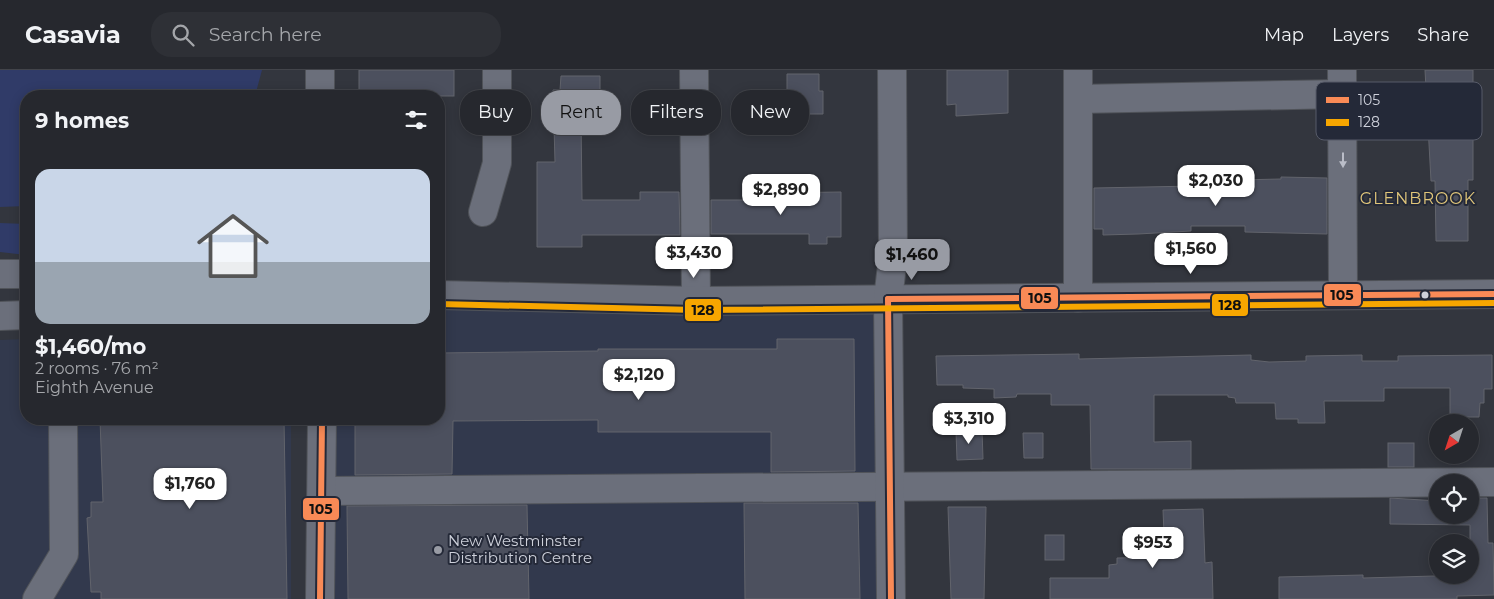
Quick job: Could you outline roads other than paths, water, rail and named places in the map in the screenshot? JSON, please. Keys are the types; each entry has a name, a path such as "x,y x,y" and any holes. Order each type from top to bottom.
{"street":[{"path":"320,70 320,90"},
{"path":"483,212 498,163 497,70"},
{"path":"694,70 696,301"},
{"path":"891,599 888,299 893,257 892,70"},
{"path":"1078,70 1078,298"},
{"path":"1078,99 1316,84"},
{"path":"1343,140 1343,295"},
{"path":"0,274 20,274"},
{"path":"445,295 696,301 1494,294"},
{"path":"0,316 20,316"},
{"path":"37,599 64,554 63,425"},
{"path":"320,599 323,491 322,425"},
{"path":"323,491 1494,482"}],"place":[{"name":"New Westminster Distribution Centre","path":"438,550"}],"district":[{"name":"GLENBROOK","path":"1418,198"}]}
